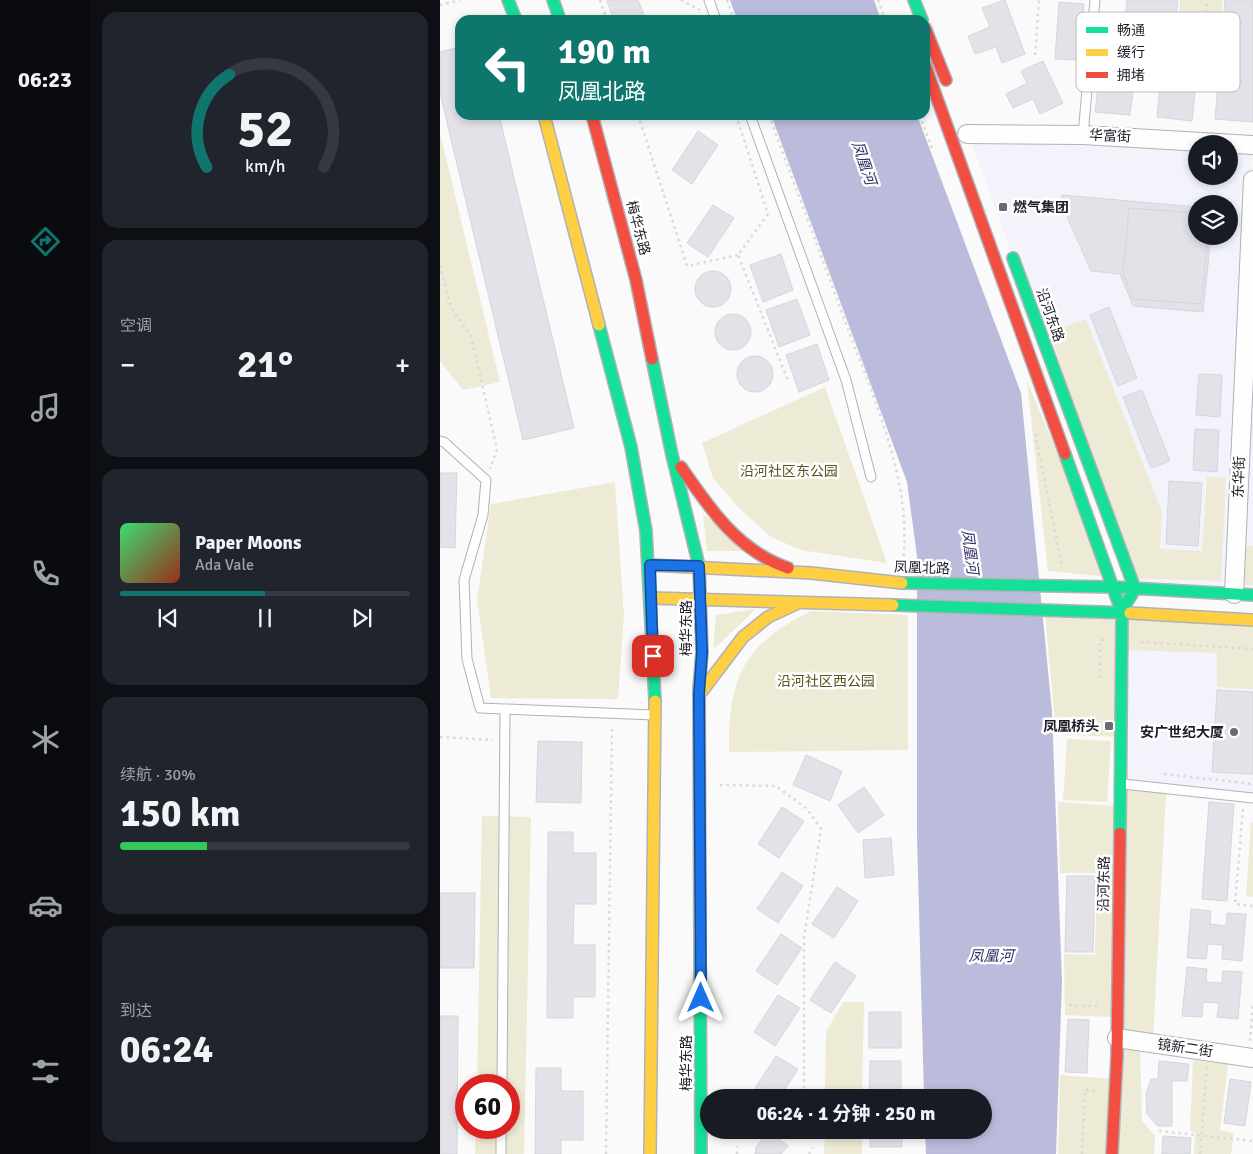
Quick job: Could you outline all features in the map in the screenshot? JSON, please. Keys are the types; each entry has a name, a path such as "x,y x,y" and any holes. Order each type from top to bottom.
{"main road":[{"path":"508,0 514,15"},
{"path":"553,0 558,15"},
{"path":"902,0 906,13"},
{"path":"914,0 920,15"},
{"path":"930,40 950,90"},
{"name":"沿河东路","path":"930,79 1122,613 1118,1008 1112,1154"},
{"path":"545,120 631,447 650,565 656,715 650,1154"},
{"name":"梅华东路","path":"593,120 636,280 672,455 699,566 702,599 702,652 699,695 701,785 701,1154"},
{"name":"沿河东路","path":"1009,246 1135,589 1122,613"},
{"path":"672,455 713,512 743,543 777,565 811,573"},
{"name":"凤凰北路","path":"650,565 811,573 906,583 1065,588 1113,587 1253,595"},
{"path":"651,598 801,601 1050,610 1253,620"},
{"path":"699,695 743,636 768,617 801,601"}],"street":[{"name":"华富街","path":"967,134 1083,134 1253,145"},
{"name":"东华街","path":"1234,594 1248,397 1253,180"},
{"name":"镜新二街","path":"1117,1038 1251,1058"}],"lane":[{"path":"709,0 714,15"},
{"path":"1083,134 1087,92"},
{"path":"752,120 846,380 871,477"},
{"path":"440,441 444,442 486,480 483,515 464,580 467,659 480,708 656,715"},
{"path":"502,1074 506,709"},
{"path":"1120,784 1249,798"},
{"path":"501,1139 501,1154"}],"path":[{"path":"440,5 460,0"},
{"path":"600,0 605,15"},
{"path":"681,0 702,11"},
{"path":"727,0 732,15"},
{"path":"878,0 883,15"},
{"path":"1035,55 1039,0"},
{"path":"1202,0 1207,1"},
{"path":"640,120 687,266 738,255 768,214 738,120"},
{"path":"771,120 880,417 894,464 906,542 906,583"},
{"path":"922,120 934,152"},
{"path":"738,255 789,383"},
{"path":"440,265 451,308 471,336 497,448 486,480"},
{"path":"1033,425 1065,588"},
{"path":"606,1154 612,713"},
{"path":"440,737 505,741"},
{"path":"1164,774 1253,784"},
{"path":"701,785 776,786 807,809 821,829 804,938 804,1089"},
{"path":"1249,798 1235,904 1253,906"},
{"path":"1251,1058 1253,1002"},
{"path":"1069,1005 1118,1008"},
{"path":"1200,1154 1208,1051"},
{"path":"1082,1154 1085,1090 1115,1093"},
{"path":"1158,1131 1253,1140"},
{"path":"737,1146 737,1154"},
{"path":"809,1154 813,1148"}],"shaded area":[{"path":"968,134 1083,135 1188,141 1188,185 1238,185 1238,144 1253,145 1234,594 1135,589"},
{"path":"1249,403 1253,403 1253,588 1241,588"},
{"path":"1123,614 1253,621 1253,796 1122,782"}],"green space":[{"path":"1180,0 1223,0 1222,12 1179,12"},
{"path":"440,133 500,382 463,390 440,361"},
{"path":"1086,319 1162,512 1160,549 1202,551 1207,477 1226,477 1221,581 1128,578 1050,332"},
{"path":"1027,381 1110,577 1048,571"},
{"name":"沿河社区东公园","path":"825,387 887,563 801,550 771,537 741,510 713,478 702,443"},
{"path":"615,482 624,616 618,699 491,698 477,600 491,504"},
{"path":"703,514 756,551 707,551"},
{"path":"1245,546 1253,546 1253,585 1244,585"},
{"path":"756,609 713,650 716,615"},
{"name":"沿河社区西公园","path":"811,611 908,615 908,750 729,752 729,726 732,703 744,666 755,651 770,637 788,623"},
{"path":"1045,612 1118,616 1116,737 1056,734"},
{"path":"1127,617 1253,623 1253,689 1217,687 1217,653 1125,650"},
{"path":"1067,739 1111,741 1107,802 1063,800"},
{"path":"1124,787 1166,794 1153,1039 1123,1034"},
{"path":"1058,802 1116,806 1111,1017 1065,1015 1064,954 1095,955 1097,873 1060,873"},
{"path":"482,816 531,817 524,1154 475,1154 476,1139 520,1139 520,1074 477,1074"},
{"path":"1251,822 1253,822 1253,897 1246,896"},
{"path":"843,1002 864,1002 862,1089 825,1089 826,1032"},
{"path":"1122,1043 1140,1046 1142,1121 1155,1136 1154,1154 1116,1154"},
{"path":"1193,1060 1228,1064 1220,1130 1234,1133 1231,1154 1194,1154 1195,1132 1190,1131"},
{"path":"1060,1075 1114,1079 1110,1154 1058,1154"},
{"path":"825,1139 862,1139 862,1154 824,1154"}],"water":[{"path":"730,0 874,0 879,15 735,15"},
{"name":"凤凰河","path":"773,120 919,120 1021,393 1052,712 1062,981 1056,1154 926,1154 925,1139 992,1139 992,1089 924,1089 917,836 917,556 907,482"}],"building":[{"path":"638,0 644,15 612,15 607,1"},
{"path":"1005,0 1025,54 1002,63 996,47 975,54 968,36 990,27 982,8"},
{"path":"1127,0 1178,0 1177,12 1126,12"},
{"path":"1225,0 1253,0 1253,122 1215,119 1217,92 1240,92 1240,12 1224,12"},
{"path":"1059,2 1084,4 1083,12 1076,12 1076,60 1055,59"},
{"path":"455,48 455,120 500,120 574,428 523,440 440,93 440,52"},
{"path":"1043,61 1063,103 1040,114 1033,99 1013,108 1006,94 1027,83 1021,71"},
{"path":"1098,92 1133,92 1130,115 1095,112"},
{"path":"1160,92 1195,92 1192,121 1157,117"},
{"path":"698,131 718,145 692,184 672,170"},
{"path":"1062,195 1188,206 1188,245 1210,245 1203,312 1133,306 1120,274 1091,271 1061,203"},
{"path":"713,205 734,218 708,257 687,243"},
{"path":"1129,208 1188,212 1188,245 1207,245 1201,304 1133,299 1123,273"},
{"path":"781,254 793,290 763,302 750,265"},
{"path":"713,271 720,272 726,276 730,282 730,296 726,302 720,306 713,307 706,306 700,302 696,296 695,289 696,282 700,276 706,272"},
{"path":"797,299 810,335 779,347 766,310"},
{"path":"1109,307 1137,378 1118,386 1090,315"},
{"path":"733,314 740,315 746,319 750,325 750,339 746,345 740,349 733,350 726,349 720,345 716,339 715,332 716,325 720,319 726,315"},
{"path":"817,344 829,380 799,392 786,355"},
{"path":"755,356 762,357 768,361 772,367 772,381 768,387 762,391 755,392 748,391 742,387 738,381 737,374 738,367 742,361 748,357"},
{"path":"1199,374 1222,375 1220,417 1196,415"},
{"path":"1142,390 1170,461 1151,468 1123,397"},
{"path":"1195,429 1219,430 1217,472 1193,470"},
{"path":"440,473 457,473 455,548 440,547"},
{"path":"1169,481 1202,483 1198,546 1166,544"},
{"name":"安广世纪大厦","path":"1217,690 1253,692 1253,774 1212,772"},
{"path":"538,741 582,742 581,803 536,802"},
{"path":"806,755 842,771 830,801 793,785"},
{"path":"864,787 884,815 858,833 838,805"},
{"path":"1209,802 1234,804 1227,901 1202,899"},
{"path":"782,807 804,821 779,858 758,844"},
{"path":"548,832 573,832 573,853 596,853 596,904 574,904 573,945 595,945 595,997 573,997 573,1018 547,1018"},
{"path":"891,838 894,875 865,878 863,840"},
{"path":"782,872 803,886 778,923 757,909"},
{"path":"1067,876 1095,876 1093,952 1065,952"},
{"path":"837,887 858,901 834,938 812,924"},
{"path":"440,893 475,893 474,968 440,968"},
{"path":"1191,909 1211,911 1210,924 1226,926 1227,913 1246,914 1242,961 1222,959 1223,945 1208,944 1206,959 1187,958"},
{"path":"781,934 802,948 777,985 756,971"},
{"path":"835,962 856,976 831,1013 810,1000"},
{"path":"1187,967 1207,969 1206,982 1222,983 1223,971 1242,972 1238,1019 1217,1017 1219,1003 1203,1002 1202,1017 1182,1016"},
{"path":"778,995 800,1008 775,1046 754,1032"},
{"path":"869,1012 901,1012 901,1048 869,1048"},
{"path":"440,1016 458,1016 458,1074 455,1074 455,1139 457,1139 457,1154 440,1154"},
{"path":"1068,1019 1089,1020 1087,1073 1065,1072"},
{"path":"776,1056 798,1069 785,1089 755,1089"},
{"path":"870,1061 901,1061 901,1089 869,1089"},
{"path":"1159,1061 1189,1064 1187,1081 1172,1081 1172,1126 1158,1126 1147,1114 1146,1094 1151,1079 1158,1079"},
{"path":"536,1068 561,1068 561,1091 583,1091 583,1140 561,1140 561,1154 535,1154"},
{"path":"1230,1079 1251,1082 1245,1126 1224,1123"},
{"path":"1163,1136 1191,1138 1190,1154 1162,1154"},
{"path":"762,1139 779,1139 788,1146 781,1154 755,1154 756,1147"},
{"path":"870,1139 902,1139 902,1147 870,1147"}],"traffic: fast":[{"path":"508,0 514,15"},
{"path":"553,0 558,15"},
{"path":"914,0 920,15"},
{"path":"1013,258 1135,589 1126,604"},
{"path":"599,325 631,447 646,531 655,701"},
{"path":"652,359 672,455 699,566 702,652 699,689"},
{"path":"1065,454 1122,613 1120,833"},
{"path":"902,583 1113,587 1253,595"},
{"path":"893,605 1130,613"},
{"path":"700,947 701,1154"}],"traffic: slow":[{"path":"545,120 599,325"},
{"path":"650,565 811,573 902,583"},
{"path":"651,598 893,605"},
{"path":"699,695 743,637 768,617 798,603"},
{"path":"1130,613 1253,620"},
{"path":"699,689 700,947"},
{"path":"650,1154 655,701"}],"traffic: jam":[{"path":"930,40 946,80"},
{"path":"930,79 1065,454"},
{"path":"593,120 636,280 652,359"},
{"path":"681,467 714,513 740,540 770,561 788,568"},
{"path":"1112,1154 1117,1056 1120,833"}],"place":[{"name":"燃气集团","path":"1003,207"},
{"name":"凤凰桥头","path":"1109,726"},
{"name":"安广世纪大厦","path":"1234,732"}],"route":[{"path":"653,656 650,565 699,566 702,599 702,652 699,695 701,998"}]}
